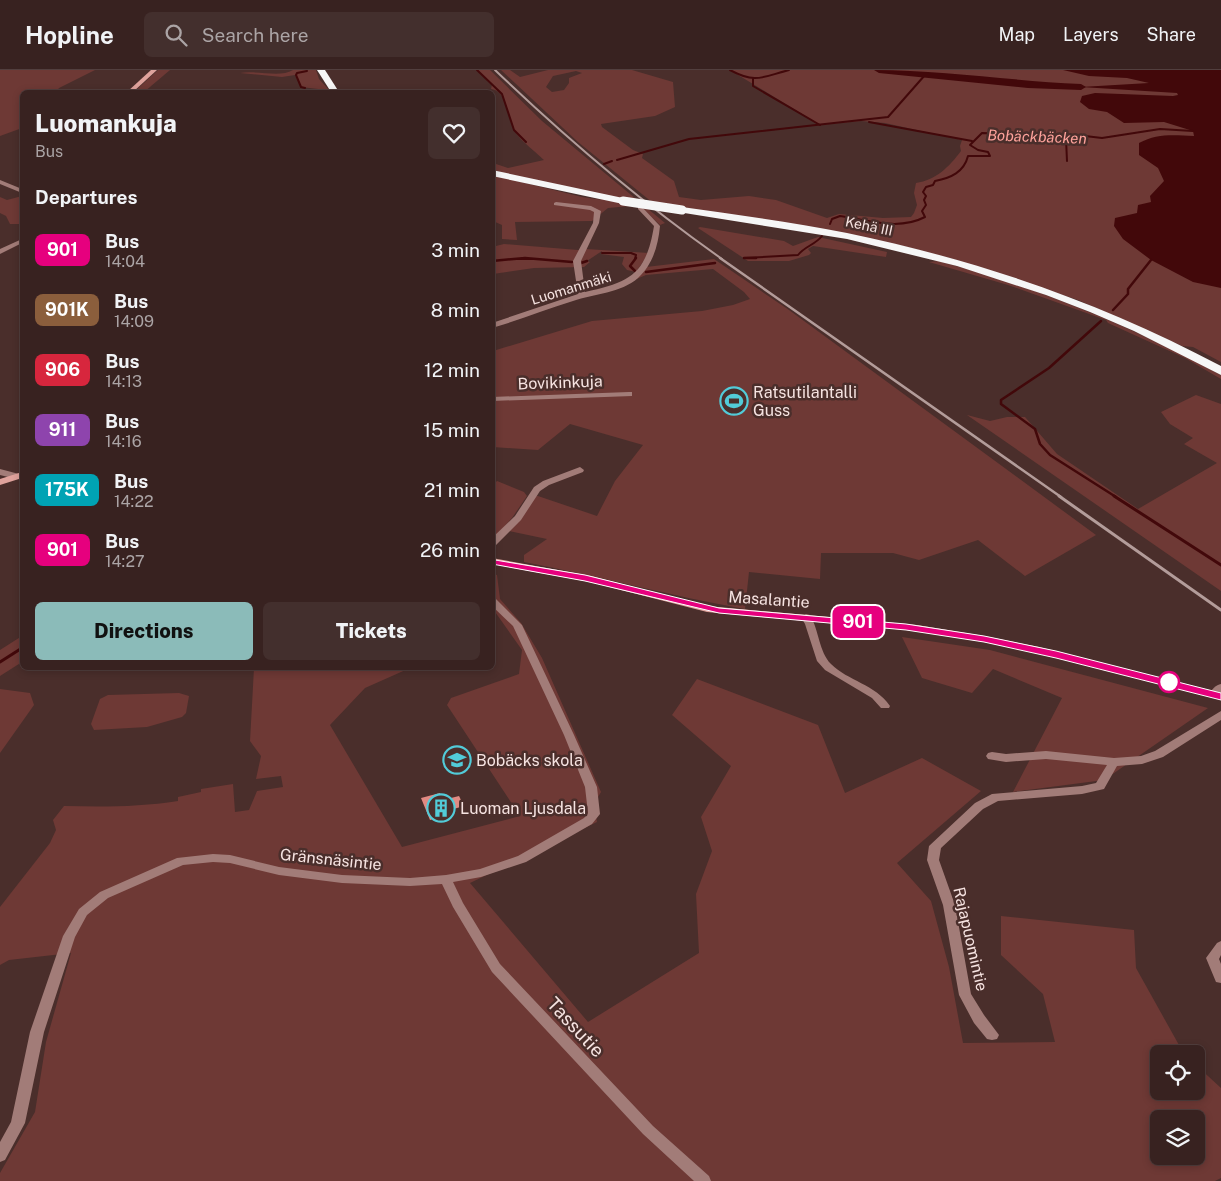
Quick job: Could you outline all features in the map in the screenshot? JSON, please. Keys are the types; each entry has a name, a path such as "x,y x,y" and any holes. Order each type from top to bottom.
{"highway":[{"path":"321,70 334,90"},
{"name":"Kehä III","path":"495,173 565,190 840,235 912,250 966,265 1048,292 1164,341 1221,372"}],"street":[{"path":"132,90 154,70"},
{"path":"0,182 20,190"},
{"path":"556,204 591,208 598,211 596,224 577,261 582,295"},
{"name":"Luomanmäki","path":"495,325 582,295 621,286 636,275 652,254 657,226 640,208"},
{"path":"0,252 20,242"},
{"name":"Bovikinkuja","path":"495,399 629,394"},
{"path":"495,541 518,518 537,489 546,483 580,470"},
{"path":"0,472 20,475"},
{"path":"0,482 20,475"},
{"name":"Masalantie","path":"495,562 585,578 707,609 917,628 984,639 1219,692"},
{"name":"Gränsnäsintie","path":"0,1156 18,1123 37,1032 69,936 83,912 104,895 180,861 213,858 230,859 279,871 342,880 410,882 446,879 481,873 522,859 588,821 594,814 591,787 569,735 518,625 495,603"},
{"path":"806,617 821,659 829,668 876,696 885,706"},
{"path":"992,756 1006,758 1046,755 1114,762 1142,760 1159,754 1221,715"},
{"name":"Rajapuomintie","path":"992,1034 979,1019 965,994 949,905 933,860 935,846 979,806 996,797 1008,794 1082,790 1100,786 1114,762"},
{"name":"Tassutie","path":"446,879 457,904 496,968 648,1130 704,1181"},
{"path":"1219,947 1212,958 1221,978"}],"shaded area":[{"path":"0,70 95,70 58,90 20,90 20,129 0,136"},
{"path":"158,70 170,70 146,90 136,90"},
{"path":"293,70 316,70 319,79 329,90 301,87 295,75 282,77 240,73 275,74"},
{"path":"477,70 490,70 542,121 665,223 660,225 642,208 630,206 608,208 592,221 515,222 517,240 502,239 502,225 495,222 495,175 582,197 603,200 495,171 495,164 508,168 544,160 515,132 504,99 501,94 491,89 492,85"},
{"path":"501,70 510,70 520,77 548,70 632,70 673,82 675,107 655,116 601,124 602,127 633,150 643,154 642,158 674,181 679,197 701,200 749,196 776,200 827,218 839,214 883,218 911,217 917,205 914,193 916,183 936,176 947,167 961,151 962,140 885,123 861,121 820,125 730,70 1221,70 1221,362 1193,347 1182,346 1078,300 953,259 899,245 653,203 578,142","holes":["576,71 582,73 569,78 569,83 564,90 552,92 546,87 553,76"]},
{"path":"1063,70 1221,70 1221,288 1193,282 1151,260 1123,239 1114,226 1115,218 1137,213 1138,205 1151,202 1150,196 1164,181 1158,168 1139,155 1139,143 1159,136 1194,136 1193,131 1164,122 1124,123 1107,112 1089,109 1080,102 1082,96 1095,93 1173,96 1178,95 1177,93 1081,87 1149,83 1127,78 1089,76"},
{"path":"0,197 7,200 20,197 20,224 10,224 6,216 0,213"},
{"path":"698,228 784,241 793,246 818,237 887,252 886,257 813,246 808,249 811,253 809,255 789,261 748,261"},
{"path":"504,244 649,253 636,272 627,270 622,264 624,257 601,254 602,251 587,261 590,262 584,267 534,268 495,274 495,246"},
{"path":"714,259 789,310 1096,535 1025,576 978,540 919,560 893,553 821,553 820,579 749,572 745,609 524,562 524,555 547,539 509,531 535,495 597,516 615,481 643,445 570,424 538,450 495,447 495,350 592,321 702,311 733,305 750,299 744,292 713,269 646,275 634,280 646,267"},
{"path":"938,261 975,271 1083,309 1187,357 1221,375 1221,379 1185,358 1108,323 1106,320 1008,285 929,262"},
{"path":"1196,395 1221,404 1221,591 967,415 990,421 1007,417 1025,417 1057,454 1138,509 1217,463 1184,444 1193,438 1170,424 1161,412"},
{"path":"497,481 524,492 527,496 512,518 495,537 495,483"},
{"path":"495,574 497,575 500,599 521,623 542,658 601,792 594,804 597,822 470,883 588,1022 699,953 696,894 712,851 701,817 731,766 672,715 697,679 818,725 845,793 922,758 981,791 897,863 931,901 949,967 963,1043 1055,1042 1043,994 1001,955 1001,916 1134,930 1136,968 1179,1045 1150,1045 1150,1100 1205,1100 1205,1073 1221,1088 1221,1178 1215,1181 0,1181 0,1173 35,1112 46,1042 71,953 9,960 0,965 0,907 50,843 56,830 53,820 64,806 121,806 164,803 178,801 178,797 201,792 201,789 233,784 235,812 249,810 257,791 283,787 281,776 256,779 261,756 250,741 254,670 406,670 365,688 330,725 402,847 520,816 447,705 451,698 519,674 522,650 495,612"},
{"path":"20,637 20,663 0,676 0,650"},
{"path":"902,637 990,650 1208,708 1104,780 1013,792 1062,698 993,669 972,693 922,678"},
{"path":"0,689 30,693 34,705 0,753"},
{"path":"179,693 189,696 186,713 182,717 147,727 94,730 91,724 100,699 108,695"}],"building":[{"name":"Luoman Ljusdala","path":"440,793 443,800 459,796 464,806 450,810 452,814 430,820 421,798"}],"waterway":[{"path":"477,70 502,94 514,130 526,142"},
{"path":"730,70 753,78 765,77 789,70"},
{"path":"879,70 1028,85 1081,87"},
{"path":"305,88 301,87 296,75 297,73 307,71"},
{"path":"819,125 888,117 925,75"},
{"path":"753,79 753,86 819,125"},
{"path":"869,122 972,141"},
{"path":"617,160 689,139 819,125"},
{"name":"Bobäckbäcken","path":"830,224 832,219 840,216 894,224 915,221 925,217 922,211 926,205 924,200 926,196 923,192 926,187 933,185 935,181 956,173 966,162 968,156 990,156 988,152 978,150 970,145 982,133 1058,136 1068,139 1085,136 1102,138 1160,129 1193,131"},
{"path":"1066,139 1067,161"},
{"path":"604,164 612,161"},
{"name":"Bobäckbäcken","path":"756,258 744,258 798,255 822,236"},
{"name":"Bobäckbäcken","path":"602,253 631,253 636,255 635,259"},
{"name":"Bobäckbäcken","path":"514,259 525,258 572,262"},
{"name":"Bobäckbäcken","path":"635,271 630,266 636,258"},
{"name":"Bobäckbäcken","path":"495,261 514,259"},
{"name":"Bobäckbäcken","path":"514,259 536,259"},
{"path":"1113,310 1128,294 1128,289 1151,260"},
{"name":"Bobäckbäcken","path":"581,263 587,261"},
{"name":"Bobäckbäcken","path":"646,272 715,263"},
{"path":"1101,321 1049,368 1001,400 1001,404 1035,429 1040,444 1050,455 1116,497"},
{"path":"1114,496 1221,565"},
{"path":"0,662 20,649"}],"railway":[{"path":"495,70 605,169 662,215 722,259"},
{"path":"720,258 1061,497"},
{"path":"1059,496 1221,610"}],"bus line":[{"name":"901","path":"495,561 585,578 707,609 917,628 984,639 1056,654 1221,696"}],"place":[{"name":"Ratsutilantalli Guss","path":"734,401"},
{"name":"Bobäcks skola","path":"457,760"},
{"name":"Luoman Ljusdala","path":"441,808"}]}
